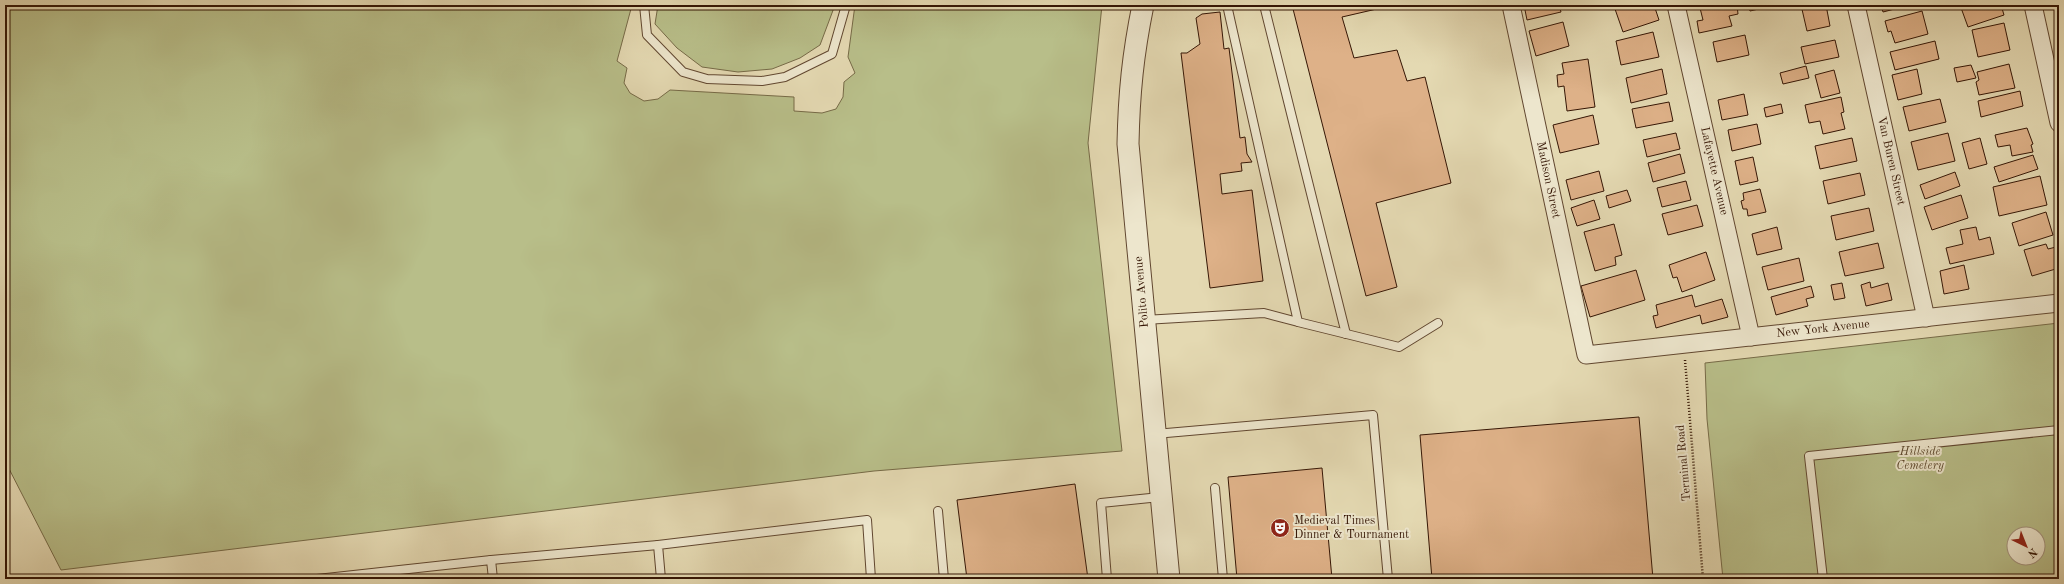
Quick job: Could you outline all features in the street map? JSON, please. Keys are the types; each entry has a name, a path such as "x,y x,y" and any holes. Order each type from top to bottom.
{"street":[{"name":"Polito Avenue","path":"1143,5 1133,56 1128,144 1160,498 1169,579"},
{"name":"Madison Street","path":"1511,5 1586,355"},
{"name":"Lafayette Avenue","path":"1676,5 1751,337"},
{"name":"Van Buren Street","path":"1856,5 1926,318"},
{"path":"2033,5 2059,123"},
{"name":"New York Avenue","path":"1586,355 2059,302"}],"lane":[{"path":"644,5 647,35 683,72 708,79 762,81 785,77 832,54 846,5"},
{"path":"1227,5 1298,322"},
{"path":"1264,5 1346,334"},
{"path":"1144,320 1264,313 1399,347 1438,323"},
{"path":"1155,434 1373,415 1388,579"},
{"path":"1823,579 1809,456 2059,430"},
{"path":"1215,488 1223,579"},
{"path":"1107,579 1101,503 1160,498"},
{"path":"938,511 944,579"},
{"path":"317,579 491,560 658,545 867,520 871,579"},
{"path":"658,545 661,579"},
{"path":"491,560 493,579"}],"path":[{"name":"Terminal Road","path":"1683,345 1703,579"}],"green space":[{"path":"5,5 632,5 617,61 627,68 624,83 630,93 644,101 658,99 670,90 794,97 794,111 822,113 836,109 843,97 844,82 855,73 848,57 855,5 1102,5 1088,143 1122,451 874,471 61,570 5,461"},
{"path":"658,5 835,5 820,45 800,58 772,69 738,72 702,67 677,48 655,24"},
{"name":"Hillside Cemetery","path":"2059,323 2059,579 1723,579 1707,419 1705,363"}],"building":[{"path":"1292,5 1394,5 1342,17 1354,58 1397,50 1407,81 1425,77 1451,183 1376,203 1397,287 1366,296"},
{"path":"1524,5 1559,5 1561,12 1527,20"},
{"path":"1626,5 1654,5 1659,20 1623,32 1615,9"},
{"path":"1714,5 1737,5 1738,14 1729,16 1732,26 1699,33 1697,21 1703,20 1700,8"},
{"path":"1748,5 1762,5 1763,8 1750,11"},
{"path":"1801,5 1826,5 1830,26 1807,31"},
{"path":"1881,5 1910,5 1883,12"},
{"path":"1960,5 2001,5 2004,15 1968,27"},
{"path":"1922,11 1928,34 1895,43 1891,31 1888,32 1885,21"},
{"path":"1220,12 1224,49 1229,48 1240,138 1245,137 1247,154 1252,162 1241,163 1242,171 1220,174 1222,194 1252,190 1263,281 1210,288 1181,53 1187,53 1200,44 1196,18 1202,14"},
{"path":"1563,22 1569,46 1536,56 1529,31"},
{"path":"2004,23 2010,50 1978,57 1972,30"},
{"path":"1653,32 1659,57 1621,65 1616,41"},
{"path":"1745,35 1749,55 1717,62 1713,42"},
{"path":"1835,40 1839,57 1805,64 1801,47"},
{"path":"1935,41 1939,59 1895,70 1890,52"},
{"path":"1588,59 1595,107 1567,111 1564,86 1558,87 1557,75 1564,74 1562,63"},
{"path":"2009,64 2015,88 1979,95 1976,82 1979,80 1977,72"},
{"path":"1971,65 1976,78 1957,82 1954,68"},
{"path":"1806,66 1809,78 1783,84 1780,73"},
{"path":"1662,69 1667,94 1631,103 1626,78"},
{"path":"1917,69 1922,94 1898,100 1892,75"},
{"path":"1834,70 1840,93 1821,98 1815,75"},
{"path":"2020,91 2023,106 1981,117 1978,101"},
{"path":"1744,94 1748,115 1722,120 1718,100"},
{"path":"1841,97 1844,112 1841,113 1845,129 1823,134 1820,121 1809,123 1805,105"},
{"path":"1940,99 1946,122 1909,131 1903,107"},
{"path":"1669,102 1673,121 1636,128 1632,109"},
{"path":"1781,104 1783,113 1766,117 1764,108"},
{"path":"1593,115 1599,144 1560,153 1553,125"},
{"path":"1757,124 1761,144 1732,151 1728,130"},
{"path":"2027,128 2033,144 2031,145 2033,152 2012,156 2010,145 1998,147 1995,135"},
{"path":"1676,133 1680,149 1647,157 1643,140"},
{"path":"1948,133 1955,161 1918,170 1911,142"},
{"path":"1852,138 1857,161 1820,169 1815,146"},
{"path":"1980,138 1987,164 1969,169 1962,143"},
{"path":"1680,154 1685,173 1653,182 1648,163"},
{"path":"2033,155 2038,169 1999,182 1994,167"},
{"path":"1753,157 1758,181 1740,185 1735,161"},
{"path":"1599,171 1604,191 1571,200 1566,180"},
{"path":"1955,172 1960,186 1925,199 1920,185"},
{"path":"1860,173 1865,195 1828,204 1823,181"},
{"path":"2040,176 2047,205 1999,216 1993,187"},
{"path":"1686,181 1691,200 1662,207 1657,188"},
{"path":"1760,189 1766,212 1748,216 1747,209 1743,209 1741,201 1744,200 1743,193"},
{"path":"1627,190 1631,201 1609,208 1606,196"},
{"path":"1961,195 1968,218 1932,230 1924,207"},
{"path":"1594,200 1600,219 1577,226 1571,208"},
{"path":"1697,205 1703,226 1668,235 1662,214"},
{"path":"1869,208 1874,231 1836,240 1831,216"},
{"path":"2046,212 2053,235 2019,246 2012,223"},
{"path":"1614,224 1622,255 1615,257 1616,265 1595,271 1584,232"},
{"path":"1777,227 1782,249 1757,255 1752,234"},
{"path":"1976,227 1979,240 1990,237 1994,254 1950,264 1946,248 1963,244 1960,230"},
{"path":"1878,243 1884,268 1845,276 1839,252"},
{"path":"2046,244 2048,249 2056,247 2059,258 2059,268 2032,276 2024,250"},
{"path":"1706,252 1715,280 1682,292 1677,277 1673,278 1669,265"},
{"path":"1799,258 1804,281 1768,290 1762,267"},
{"path":"1964,265 1969,289 1944,294 1940,271"},
{"path":"1636,270 1645,300 1590,317 1581,286"},
{"path":"1870,282 1871,288 1888,283 1892,300 1866,306 1861,285"},
{"path":"1842,283 1845,298 1834,300 1831,285"},
{"path":"1811,286 1814,297 1806,299 1808,306 1776,315 1771,297"},
{"path":"1692,295 1695,307 1722,299 1728,317 1702,324 1700,315 1656,328 1653,316 1658,315 1656,305"},
{"path":"1639,417 1653,579 1432,579 1420,435"},
{"name":"Medieval Times Dinner & Tournament","path":"1322,468 1332,579 1237,579 1228,477"},
{"path":"1075,484 1088,579 967,579 957,500"}],"place":[{"name":"Medieval Times Dinner & Tournament","path":"1280,528"}]}
